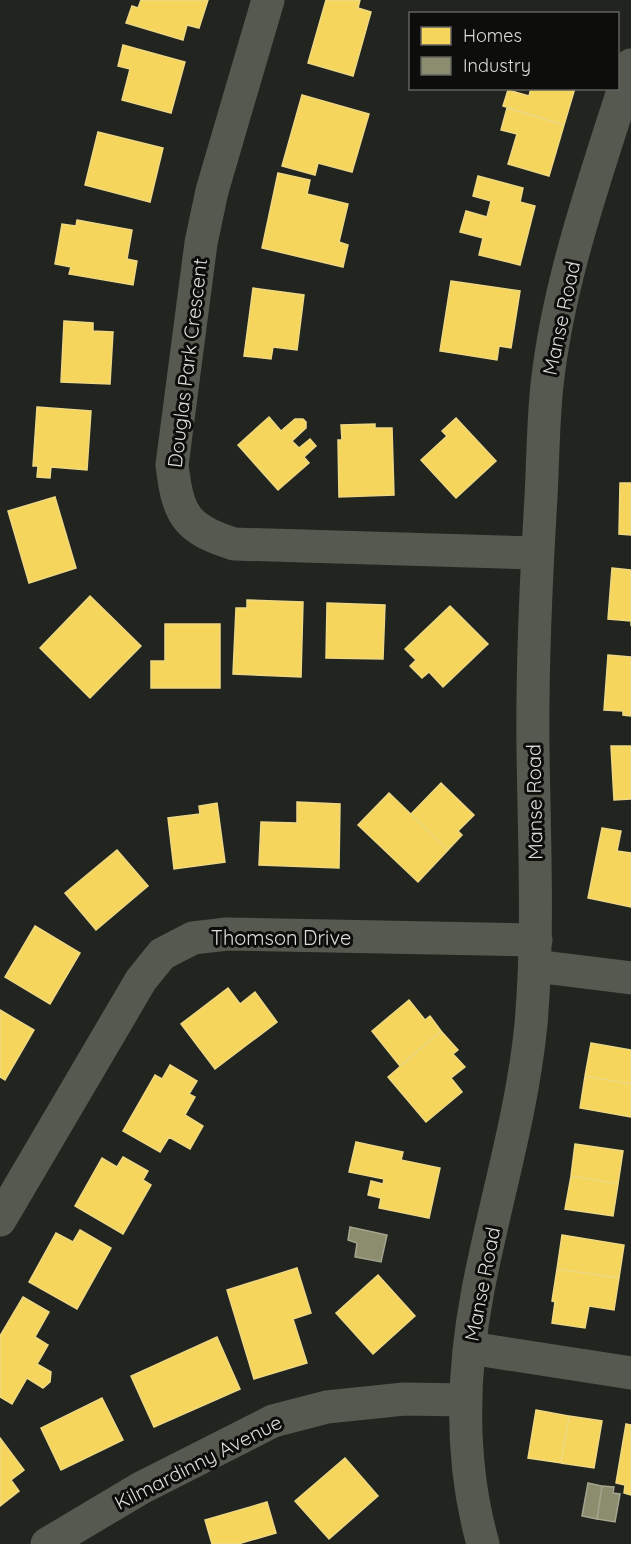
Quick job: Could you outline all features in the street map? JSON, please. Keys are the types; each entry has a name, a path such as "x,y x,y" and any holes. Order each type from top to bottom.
{"street":[{"name":"Douglas Park Crescent","path":"268,0 212,191 201,243 172,465 176,496 189,522 210,537 234,544 537,552"},
{"name":"Manse Road","path":"483,1544 471,1488 465,1400 478,1290 508,1163 522,1088 530,1027 535,953 533,740 537,552 547,386 554,341 572,261 631,64"},
{"name":"Thomson Drive","path":"0,1220 141,980 162,954 193,938 227,934 535,953 631,978"},
{"path":"470,1348 631,1373"},
{"name":"Kilmardinny Avenue","path":"59,1540 141,1488 273,1421 327,1407 404,1399 465,1400"}],"building: Homes":[{"path":"141,0 208,0 199,28 187,25 183,40 126,23 132,6 138,8"},
{"path":"326,0 360,0 358,8 371,12 353,76 308,63"},
{"path":"123,45 185,62 171,113 122,100 130,69 118,66"},
{"path":"508,90 529,96 530,90 574,90 564,125 503,106"},
{"path":"302,95 369,114 352,172 318,163 315,175 282,166"},
{"path":"507,108 564,125 549,176 508,164 517,134 501,130"},
{"path":"98,132 163,148 150,202 85,185"},
{"path":"278,173 310,180 307,194 348,204 339,242 348,245 343,267 262,248"},
{"path":"478,176 523,188 520,202 535,206 520,265 479,255 483,238 460,232 466,211 487,217 491,201 473,196"},
{"path":"77,220 132,230 127,259 137,261 133,285 69,274 71,267 55,264 62,224 76,226"},
{"path":"451,281 520,291 511,348 499,346 497,360 440,351"},
{"path":"253,288 304,295 297,350 273,347 271,359 244,356"},
{"path":"64,321 93,323 93,331 113,332 110,384 61,382"},
{"path":"37,407 91,411 87,470 51,467 50,478 37,477 38,466 33,466"},
{"path":"269,417 281,431 295,419 303,419 306,422 306,428 292,441 299,448 310,439 316,446 304,457 309,463 278,490 238,445"},
{"path":"456,418 496,461 456,498 421,460 447,436 442,431"},
{"path":"375,424 375,428 392,428 394,495 339,497 338,440 342,440 341,425"},
{"path":"620,483 631,483 631,535 619,534"},
{"path":"55,497 76,568 29,583 8,511"},
{"path":"612,568 631,570 631,621 608,619"},
{"path":"90,596 141,646 90,698 40,648"},
{"path":"247,600 303,602 301,677 233,674 236,608 247,608"},
{"path":"327,603 385,605 383,659 326,658"},
{"path":"450,606 488,644 443,687 429,672 422,678 410,666 416,660 405,649"},
{"path":"165,624 220,624 220,688 151,688 151,661 165,661"},
{"path":"608,655 631,657 631,716 623,715 623,711 604,710"},
{"path":"611,746 631,746 631,799 614,800"},
{"path":"441,783 474,815 458,831 462,835 448,850 411,814"},
{"path":"389,793 448,850 418,882 358,825"},
{"path":"297,802 340,804 339,868 259,865 261,822 297,823"},
{"path":"217,803 225,862 174,869 168,818 200,814 199,806"},
{"path":"602,828 621,831 617,851 631,853 631,907 588,898"},
{"path":"117,850 148,886 96,930 65,893"},
{"path":"35,926 80,953 50,1004 5,977"},
{"path":"228,988 240,1004 255,992 277,1022 215,1069 181,1024"},
{"path":"409,1000 425,1020 430,1016 441,1031 400,1066 372,1031"},
{"path":"0,1010 34,1030 5,1080 0,1077"},
{"path":"441,1031 458,1050 453,1054 465,1067 451,1078 462,1092 426,1122 388,1077"},
{"path":"591,1043 631,1050 631,1084 585,1076"},
{"path":"170,1065 197,1081 189,1094 195,1097 185,1115 203,1126 190,1149 169,1137 160,1152 123,1131 155,1075 162,1079"},
{"path":"585,1076 631,1084 631,1117 580,1108"},
{"path":"356,1142 403,1152 401,1160 440,1168 429,1218 379,1208 381,1198 368,1195 371,1181 383,1184 384,1179 349,1172"},
{"path":"575,1144 623,1151 618,1184 571,1176"},
{"path":"123,1157 148,1171 143,1180 151,1185 123,1234 75,1206 102,1158 117,1167"},
{"path":"571,1176 618,1184 613,1216 565,1209"},
{"path":"80,1230 111,1248 77,1309 29,1282 56,1233 73,1242"},
{"path":"562,1235 624,1245 619,1278 557,1269"},
{"path":"297,1268 311,1313 293,1319 307,1363 254,1379 227,1290"},
{"path":"557,1269 619,1278 614,1310 589,1306 585,1328 552,1323 555,1302 552,1301"},
{"path":"378,1275 415,1316 373,1354 336,1313"},
{"path":"23,1297 49,1312 35,1337 48,1345 37,1364 51,1372 50,1382 43,1388 27,1378 12,1404 0,1397 0,1336"},
{"path":"217,1337 240,1389 154,1427 131,1376"},
{"path":"102,1398 123,1440 61,1470 41,1428"},
{"path":"536,1410 569,1416 561,1463 528,1458"},
{"path":"569,1416 602,1421 594,1468 561,1463"},
{"path":"626,1424 631,1425 631,1495 624,1493 625,1485 616,1483"},
{"path":"0,1438 24,1470 11,1480 19,1491 0,1506"},
{"path":"345,1458 378,1496 329,1539 295,1501"},
{"path":"267,1502 276,1533 238,1544 212,1544 205,1520"}],"building: Industry":[{"path":"350,1227 387,1235 381,1262 355,1257 357,1243 348,1240"},
{"path":"588,1483 602,1486 597,1519 582,1516"},
{"path":"602,1486 614,1487 613,1493 620,1494 615,1522 597,1519"}]}
